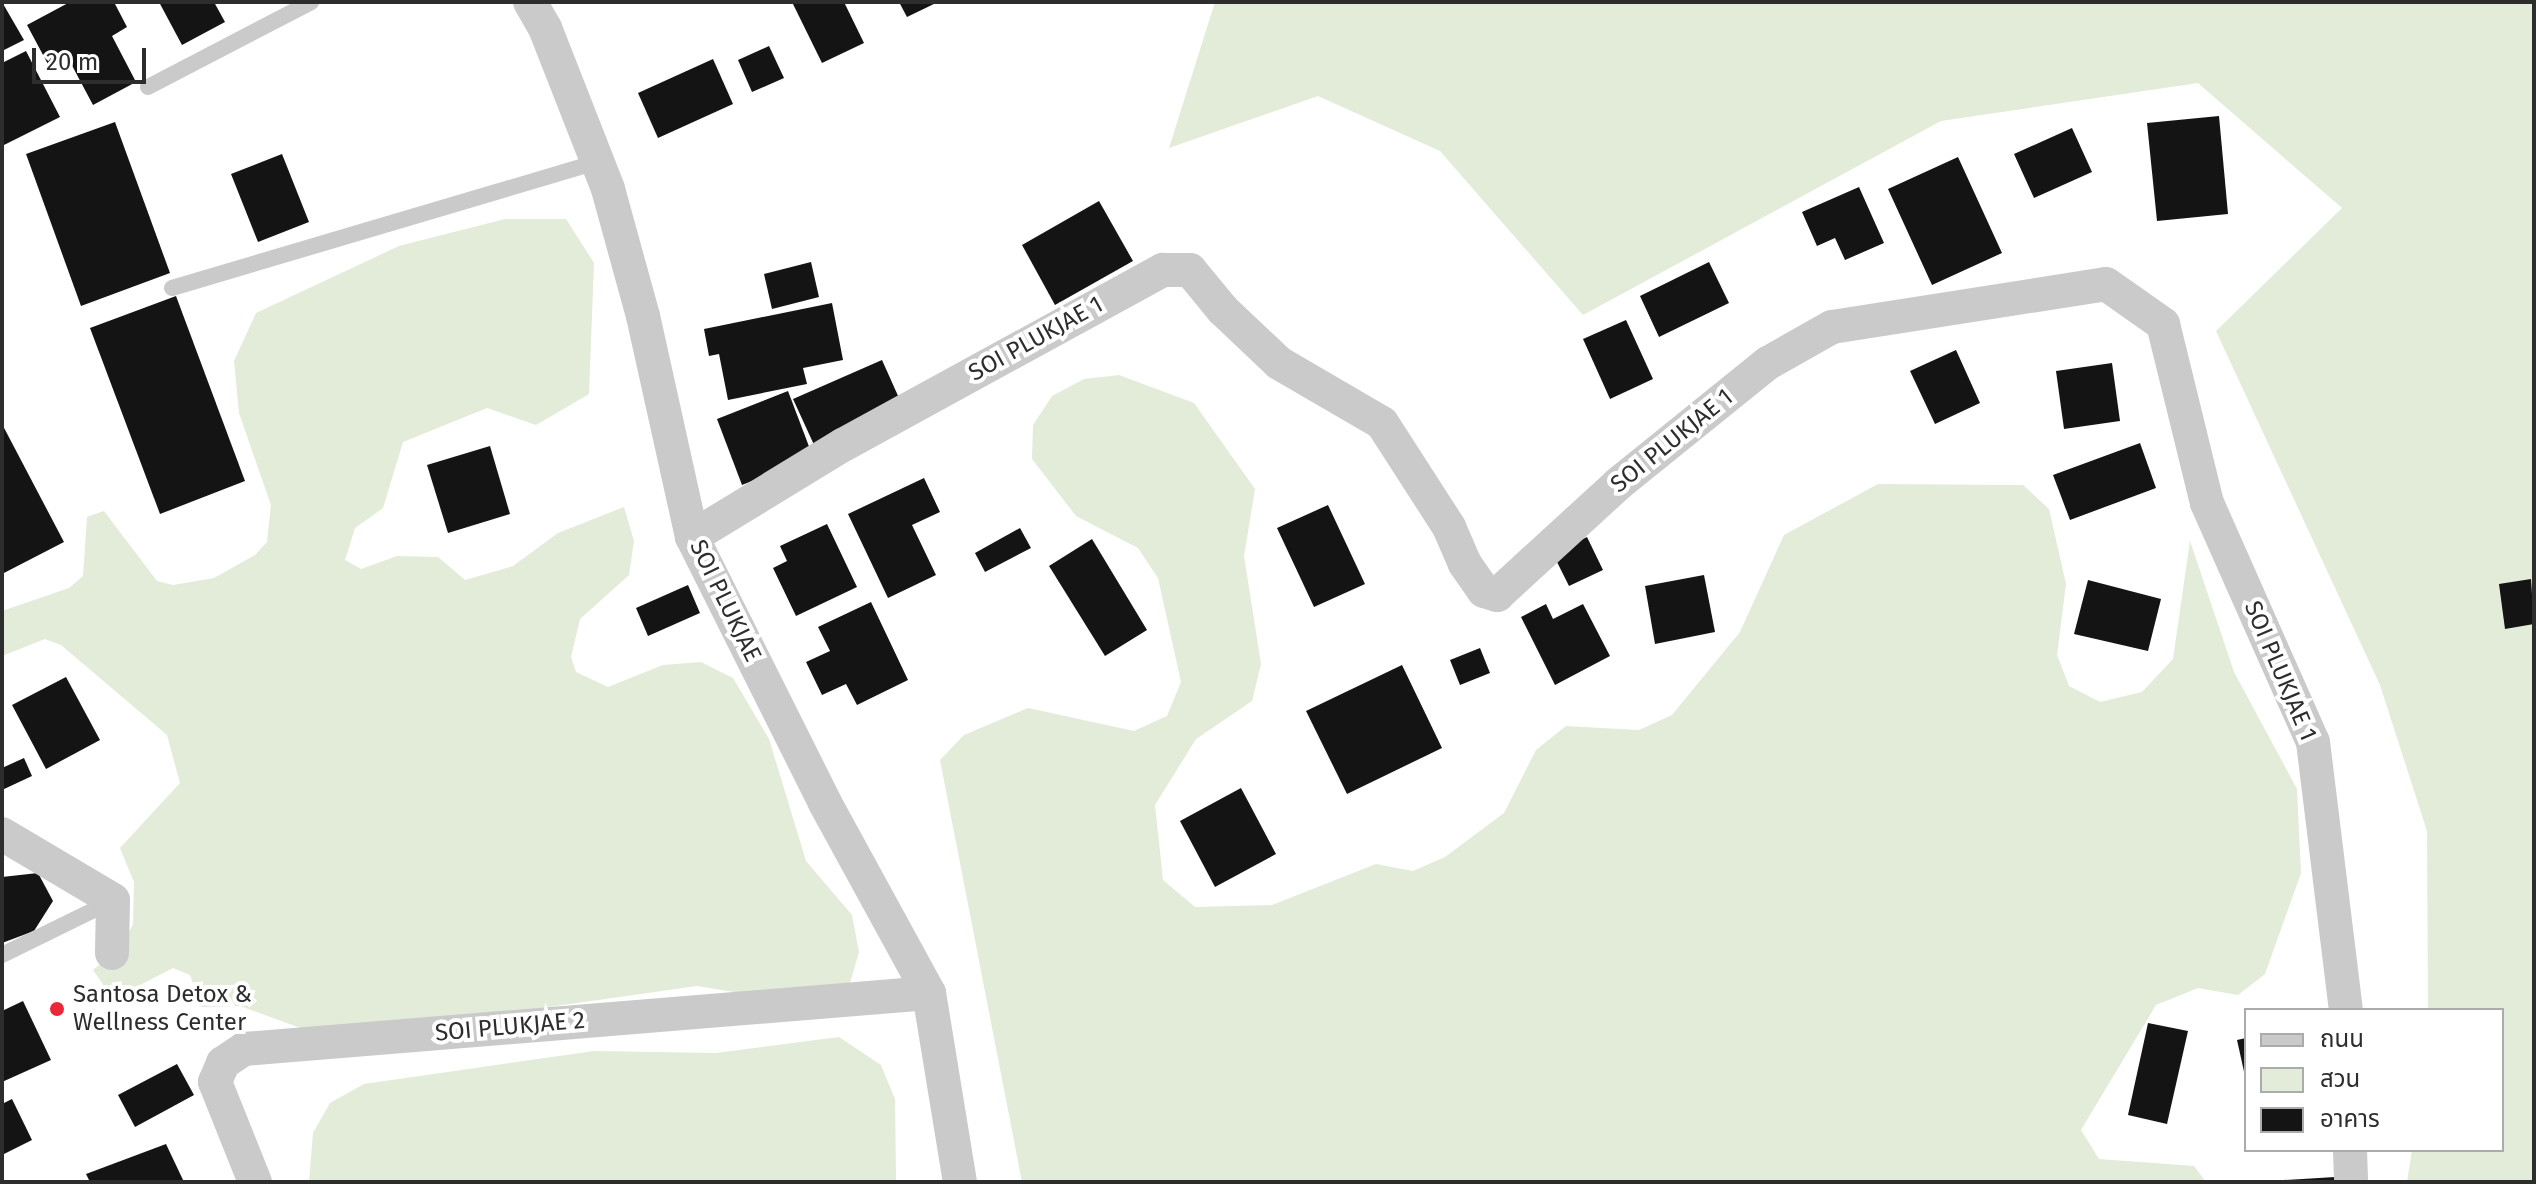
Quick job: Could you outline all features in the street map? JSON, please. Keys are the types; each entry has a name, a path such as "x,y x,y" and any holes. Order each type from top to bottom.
{"street":[{"name":"SOI PLUKJAE","path":"530,2 545,28 597,162 643,316 692,537 825,803 929,993 960,1182"},
{"name":"SOI PLUKJAE 1","path":"692,537 843,445 1163,270 1190,270 1223,310 1279,363 1382,423 1443,516 1465,564 1484,591 1497,595 1618,484 1768,363 1832,327 2106,284 2163,324 2207,503 2313,742 2346,1008"},
{"path":"2,834 113,900 112,953"},
{"name":"SOI PLUKJAE 2","path":"255,1182 215,1082 223,1063 244,1049 929,993"},
{"path":"2350,1152 2351,1182"}],"lane":[{"path":"148,87 311,2"},
{"path":"172,288 597,162"},
{"path":"2,955 113,900"}],"green space":[{"path":"1215,2 2534,2 2534,1182 2407,1182 2412,1152 2504,1152 2504,1008 2428,1008 2427,831 2380,685 2216,331 2342,208 2198,83 1941,121 1583,315 1440,151 1318,96 1169,148"},
{"path":"505,219 566,219 594,263 589,394 536,425 487,408 403,442 383,508 355,528 345,560 361,569 397,556 438,557 465,580 513,566 558,533 624,507 634,541 629,575 580,619 571,657 576,672 608,687 663,665 701,662 733,678 769,739 806,861 852,915 859,952 850,983 759,996 697,986 328,1038 240,1006 201,1007 190,975 173,968 113,999 93,970 122,946 133,924 134,882 120,848 180,783 167,735 61,645 45,639 2,656 2,611 69,588 83,576 87,517 104,511 157,581 173,585 214,578 255,555 267,542 271,505 239,413 234,361 256,313 399,246"},
{"path":"1119,375 1194,403 1255,489 1244,556 1261,664 1252,701 1196,739 1155,805 1163,880 1195,907 1272,905 1376,864 1413,871 1445,857 1504,813 1536,750 1566,726 1639,730 1672,715 1740,632 1784,535 1878,484 2023,485 2049,509 2066,584 2057,655 2069,686 2100,702 2142,692 2173,659 2190,541 2234,672 2297,789 2301,873 2265,974 2238,995 2198,988 2156,1005 2081,1130 2099,1159 2194,1166 2206,1182 1022,1182 940,760 964,735 1028,708 1134,731 1167,716 1181,682 1158,578 1138,548 1076,516 1032,459 1033,425 1052,396 1084,379"},
{"path":"839,1037 881,1065 895,1099 896,1182 309,1182 313,1133 330,1103 364,1084 594,1051 716,1053"}],"building":[{"path":"2,2 24,40 2,51"},
{"path":"70,2 114,2 127,27 112,36 136,82 93,105 68,58 50,68 27,25"},
{"path":"159,2 214,2 225,22 182,45"},
{"path":"792,2 844,2 864,43 822,63"},
{"path":"899,2 938,2 907,17"},
{"path":"769,46 784,78 752,92 738,60"},
{"path":"26,51 60,117 2,146 2,63"},
{"path":"713,59 733,104 658,138 638,93"},
{"path":"2219,116 2228,214 2157,221 2147,123"},
{"path":"115,122 170,273 81,306 26,154"},
{"path":"2072,128 2092,172 2034,198 2014,154"},
{"path":"282,154 309,222 258,242 231,174"},
{"path":"1958,157 2002,253 1932,285 1888,189"},
{"path":"1859,187 1884,243 1845,260 1835,238 1817,246 1802,212"},
{"path":"1099,201 1133,261 1055,305 1022,245"},
{"path":"811,262 819,297 772,309 764,274"},
{"path":"1709,262 1729,303 1659,337 1640,296"},
{"path":"176,296 245,481 160,514 90,328"},
{"path":"832,303 843,360 803,368 807,384 728,400 719,354 709,356 704,329"},
{"path":"1626,320 1653,379 1610,399 1583,339"},
{"path":"1956,350 1980,403 1935,424 1910,371"},
{"path":"882,360 903,407 815,447 793,399"},
{"path":"2112,363 2120,421 2064,429 2056,371"},
{"path":"788,391 813,457 742,485 717,419"},
{"path":"2,424 64,542 2,574"},
{"path":"2140,443 2156,488 2070,520 2053,475"},
{"path":"490,446 510,514 448,533 427,465"},
{"path":"924,478 940,512 912,525 936,575 888,598 848,514"},
{"path":"1328,505 1365,584 1314,607 1277,528"},
{"path":"827,524 857,587 796,616 773,568 787,561 780,546"},
{"path":"1020,528 1031,548 985,572 975,553"},
{"path":"1587,537 1603,570 1569,586 1553,554"},
{"path":"1092,539 1147,630 1105,656 1049,566"},
{"path":"1704,575 1715,632 1655,644 1645,586"},
{"path":"2531,579 2534,624 2505,629 2499,584"},
{"path":"2088,580 2161,599 2148,651 2074,634"},
{"path":"688,585 700,613 648,636 636,608"},
{"path":"871,602 908,680 857,705 846,684 822,695 806,662 830,651 818,627"},
{"path":"1546,604 1553,619 1583,604 1610,656 1555,685 1521,617"},
{"path":"1480,648 1490,673 1460,685 1450,660"},
{"path":"1402,665 1442,748 1347,794 1306,711"},
{"path":"66,677 100,740 46,769 12,705"},
{"path":"24,758 32,776 2,790 2,768"},
{"path":"1241,788 1276,854 1215,887 1180,821"},
{"path":"38,873 53,901 34,931 2,943 2,877"},
{"path":"23,1001 51,1060 2,1082 2,1011"},
{"path":"2148,1023 2188,1031 2167,1124 2128,1115"},
{"path":"2244,1038 2244,1072 2237,1040"},
{"path":"177,1064 194,1095 135,1127 118,1095"},
{"path":"12,1099 32,1140 2,1155 2,1104"},
{"path":"166,1144 184,1182 90,1182 86,1174"},
{"path":"2335,1177 2335,1182 2284,1182 2284,1180"}],"place":[{"name":"Santosa Detox & Wellness Center","path":"57,1009"}]}
